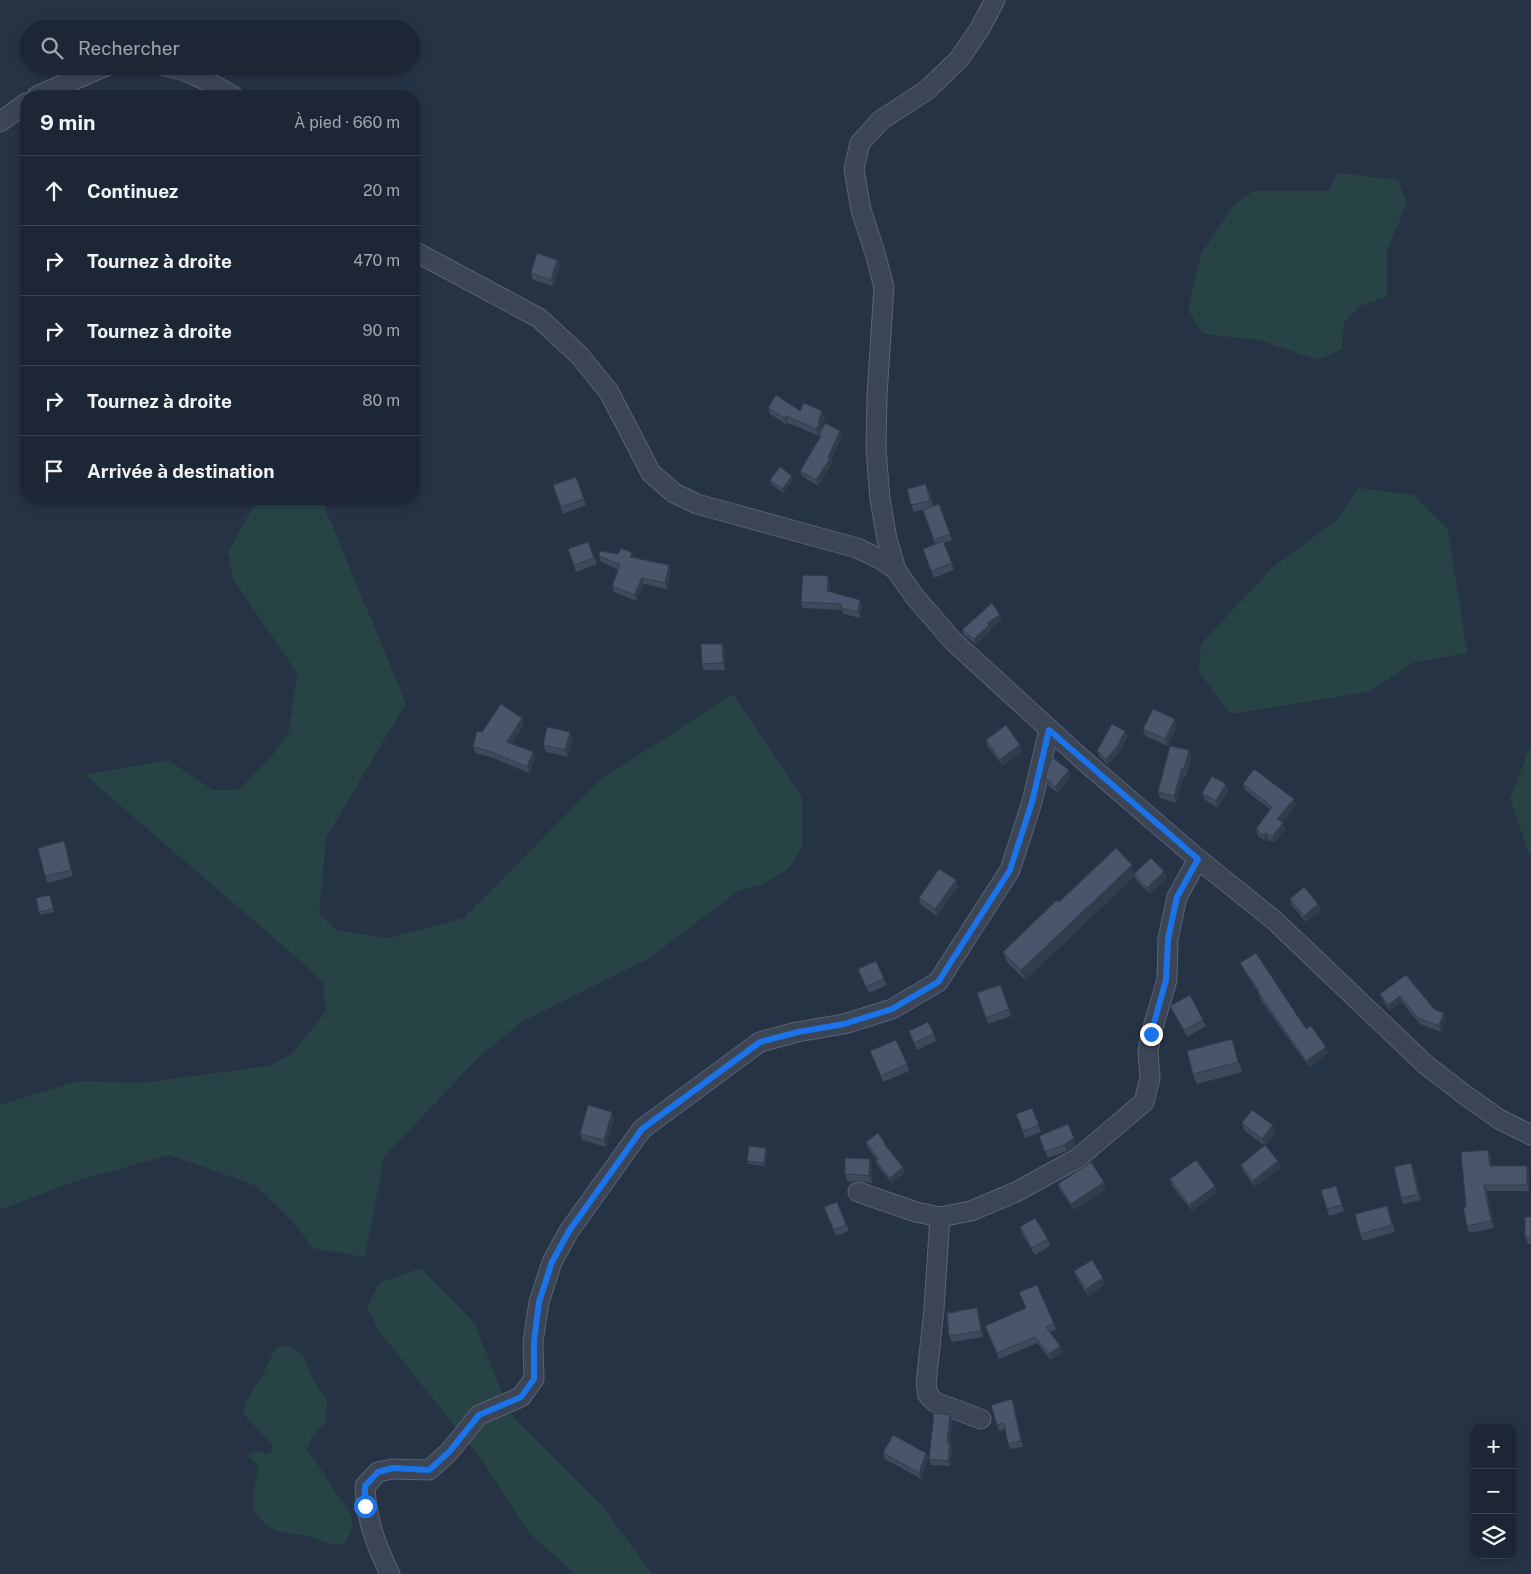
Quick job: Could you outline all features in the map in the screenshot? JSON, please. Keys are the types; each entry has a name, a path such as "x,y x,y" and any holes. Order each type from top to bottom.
{"street":[{"path":"896,570 887,538 880,498 876,449 877,396 884,287 861,210 854,170 860,143 882,120 927,90 958,59 979,30 995,0"},
{"path":"51,90 85,75"},
{"path":"193,75 223,90"},
{"path":"0,122 20,107"},
{"path":"420,254 539,318 580,356 609,392 651,473 674,493 697,504 857,548 882,560 896,570 915,597 953,641 1049,730 1198,859 1274,920 1426,1065 1499,1119 1531,1135"},
{"path":"390,1574 376,1546 365,1506 365,1486 378,1472 393,1468 429,1470 449,1452 479,1415 521,1397 528,1388 534,1379 534,1342 539,1302 552,1262 569,1231 642,1129 760,1042 798,1032 844,1024 892,1009 938,982 1010,870 1032,802 1049,730"},
{"path":"858,1192 916,1212 940,1217 971,1211 1016,1192 1078,1158 1144,1102 1150,1078 1148,1052 1166,980 1168,939 1175,905 1177,897 1198,859"},
{"path":"940,1217 934,1309 926,1384 928,1395 935,1402 981,1418"}],"green space":[{"path":"1337,173 1398,180 1407,203 1387,251 1387,297 1361,305 1344,323 1342,349 1318,360 1259,340 1203,334 1188,310 1201,254 1233,206 1253,191 1329,191"},
{"path":"1359,488 1413,495 1448,529 1467,653 1415,662 1368,692 1231,714 1199,672 1201,644 1274,566 1337,520"},
{"path":"257,505 324,505 406,703 326,838 319,914 338,931 390,938 464,918 599,781 733,694 802,797 802,848 789,868 763,884 737,892 648,959 521,1022 477,1059 384,1157 365,1257 312,1248 297,1226 255,1185 169,1155 76,1181 0,1210 0,1105 79,1081 139,1083 269,1066 293,1053 326,1011 323,983 304,964 85,775 168,760 213,790 239,790 274,753 289,731 297,673 233,579 228,553 252,508"},
{"path":"1531,744 1531,858 1510,799"},
{"path":"421,1268 475,1324 510,1413 603,1507 652,1574 575,1574 529,1533 484,1463 379,1331 367,1307 380,1283"},
{"path":"289,1345 303,1356 313,1380 327,1403 326,1422 312,1437 307,1449 333,1490 349,1510 352,1527 345,1543 335,1545 308,1536 288,1534 273,1529 263,1522 254,1506 253,1499 259,1465 248,1456 253,1451 267,1454 272,1451 272,1444 243,1414 244,1409 247,1399 261,1378 277,1347"}],"building":[{"path":"537,253 557,260 551,280 531,273"},
{"path":"776,395 800,411 804,403 822,411 816,429 786,416 784,418 768,408"},
{"path":"825,423 840,431 828,457 830,458 816,480 800,471 821,436 819,435"},
{"path":"780,467 792,476 782,489 770,480"},
{"path":"576,477 584,499 561,507 553,485"},
{"path":"926,484 930,501 911,505 907,489"},
{"path":"939,504 950,534 934,540 923,510"},
{"path":"943,541 952,563 931,571 923,549"},
{"path":"588,542 594,558 574,565 568,549"},
{"path":"621,548 632,553 630,557 669,565 665,583 642,578 634,595 612,586 620,565 599,556 600,551 618,554"},
{"path":"803,575 828,576 827,591 860,600 858,612 841,608 842,604 801,602"},
{"path":"992,603 1000,615 987,623 989,625 974,639 962,630"},
{"path":"701,644 722,644 723,663 702,664"},
{"path":"501,704 522,718 507,742 533,752 527,767 489,751 473,747 477,731 482,732"},
{"path":"1153,709 1175,719 1165,739 1143,729"},
{"path":"1112,724 1125,731 1117,747 1106,759 1097,751"},
{"path":"1006,725 1020,745 1000,759 986,740"},
{"path":"547,727 570,732 565,750 543,745"},
{"path":"1170,746 1189,750 1174,796 1158,792"},
{"path":"1053,758 1069,770 1055,787 1045,778"},
{"path":"1254,769 1294,799 1277,819 1283,823 1272,837 1266,833 1263,835 1256,829 1272,807 1243,784"},
{"path":"1212,776 1226,784 1216,801 1202,793"},
{"path":"64,841 71,870 45,876 38,848"},
{"path":"1116,848 1132,865 1021,970 1003,952 1057,900 1059,902"},
{"path":"1151,858 1164,871 1147,888 1134,874"},
{"path":"939,869 956,880 935,909 919,898"},
{"path":"1304,887 1318,904 1304,916 1290,899"},
{"path":"50,895 53,909 39,912 36,898"},
{"path":"1256,953 1306,1029 1311,1026 1326,1047 1306,1061 1240,963"},
{"path":"876,961 884,979 866,987 858,969"},
{"path":"1406,975 1434,1009 1444,1013 1439,1026 1418,1018 1400,996 1388,1005 1380,994"},
{"path":"1000,985 1009,1009 986,1018 977,993"},
{"path":"1190,995 1203,1020 1184,1030 1170,1006"},
{"path":"928,1022 934,1034 914,1043 909,1031"},
{"path":"1232,1039 1238,1062 1193,1074 1187,1051"},
{"path":"896,1040 907,1064 881,1076 870,1051"},
{"path":"588,1105 612,1112 604,1140 580,1134"},
{"path":"1032,1108 1039,1125 1023,1131 1016,1114"},
{"path":"1252,1110 1273,1125 1262,1139 1242,1123"},
{"path":"1068,1124 1074,1138 1064,1145 1045,1152 1039,1136"},
{"path":"878,1133 884,1144 903,1167 890,1178 875,1160 879,1160 866,1142"},
{"path":"1265,1145 1278,1161 1253,1181 1241,1165"},
{"path":"749,1146 766,1148 764,1163 747,1161"},
{"path":"1488,1150 1490,1166 1527,1166 1527,1185 1484,1185 1491,1221 1467,1226 1463,1207 1466,1207 1461,1152"},
{"path":"845,1158 870,1159 869,1176 845,1175"},
{"path":"1196,1160 1215,1186 1189,1205 1170,1179"},
{"path":"1091,1162 1104,1182 1071,1204 1058,1184"},
{"path":"1411,1163 1418,1194 1401,1198 1394,1167"},
{"path":"1336,1186 1342,1205 1327,1209 1321,1190"},
{"path":"837,1202 846,1225 834,1230 824,1207"},
{"path":"1387,1206 1392,1225 1360,1234 1355,1214"},
{"path":"1525,1217 1531,1217 1531,1237 1525,1237"},
{"path":"1035,1218 1048,1239 1032,1248 1020,1227"},
{"path":"1092,1260 1103,1278 1086,1289 1074,1271"},
{"path":"1037,1285 1054,1324 1046,1327 1060,1346 1049,1354 1035,1337 997,1353 985,1326 1026,1308 1019,1292"},
{"path":"977,1308 981,1331 949,1336 947,1313"},
{"path":"1012,1399 1021,1441 1008,1444 1004,1423 997,1425 991,1405"},
{"path":"934,1413 950,1415 947,1443 950,1443 948,1461 929,1459"},
{"path":"893,1435 926,1453 919,1473 883,1453"}],"route":[{"path":"365,1506 365,1486 378,1472 393,1468 414,1471 429,1470 449,1452 479,1415 521,1397 528,1388 534,1379 534,1342 539,1302 552,1262 569,1231 642,1129 760,1042 798,1032 844,1024 892,1009 938,982 1010,870 1032,802 1049,730 1198,859 1177,897 1168,939 1166,980 1151,1034"}]}
